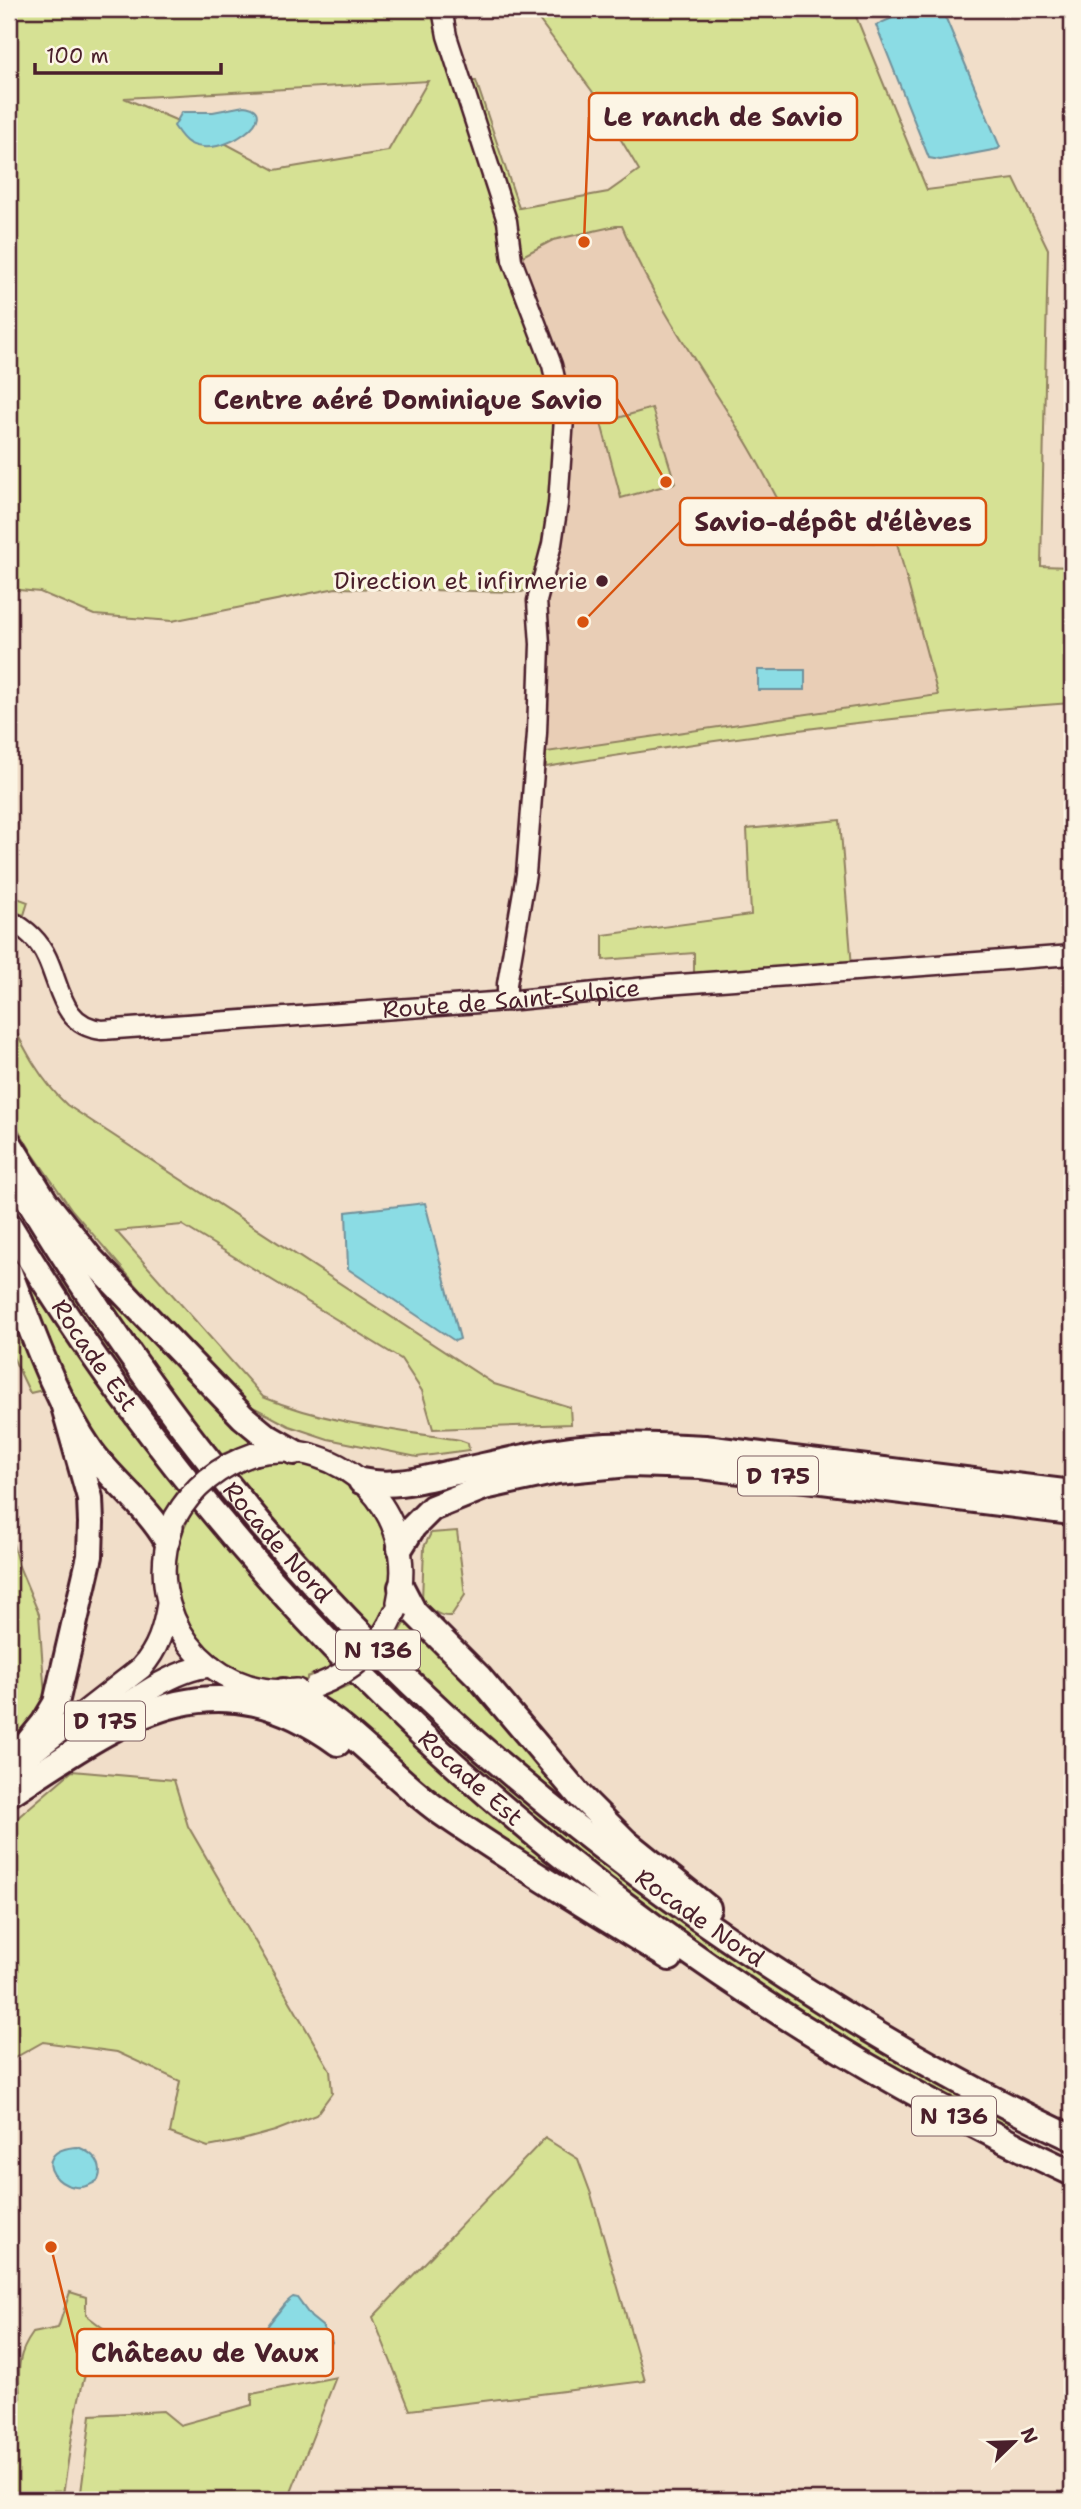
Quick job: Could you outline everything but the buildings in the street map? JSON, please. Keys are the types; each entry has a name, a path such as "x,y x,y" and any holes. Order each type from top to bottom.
{"highway":[{"path":"9,1143 45,1201 92,1259 243,1417 266,1436 294,1452"},
{"name":"Rocade Nord","path":"9,1167 108,1324 199,1449 265,1528 366,1639 477,1744 606,1853 690,1915 857,2025"},
{"name":"Rocade Est","path":"9,1225 85,1344 175,1465 274,1583 388,1703 464,1775 612,1897 716,1972 840,2052 928,2102 1072,2173"},
{"path":"9,1272 63,1404 90,1498 90,1556 56,1703 9,1769"},
{"path":"63,1404 102,1467 153,1521 167,1541"},
{"name":"D 175","path":"361,1481 375,1484 407,1483 553,1451 591,1447 663,1446 705,1448 1072,1493"},
{"name":"D 175","path":"400,1548 413,1527 432,1508 484,1487 557,1471 629,1464 701,1466 1072,1512"},
{"path":"398,1599 479,1676 570,1785 611,1828 657,1868 857,2025"},
{"path":"283,1691 330,1717 384,1767 440,1811 533,1872 775,2023 840,2052"},
{"path":"9,1794 77,1750 148,1712 186,1701 231,1699 270,1707 314,1727 410,1797 440,1811"},
{"name":"N 136","path":"857,2025 977,2091 1072,2138"}],"main road":[{"path":"294,1452 330,1461 361,1481 372,1492 390,1518 400,1548 398,1599 383,1636 365,1658 342,1675 316,1686 283,1691 247,1685 211,1666 184,1638 168,1604 163,1575 167,1541 175,1518 189,1496 208,1477 254,1454 294,1452"},
{"name":"D 175","path":"9,1769 141,1668 161,1638 168,1604"},
{"name":"D 175","path":"9,1794 131,1702 183,1673 211,1666"}],"street":[{"path":"442,9 447,36 507,221 512,260 552,365 564,418 558,504 552,544 537,601 540,644 537,733 526,874 507,1000"},
{"name":"Route de Saint-Sulpice","path":"9,919 20,925 38,944 46,956 69,1012 79,1024 89,1029 507,1000 666,985 1072,955"}],"shaded area":[{"path":"621,226 632,251 679,334 742,436 827,541 897,543 944,714 687,744 546,767 545,603 567,418 561,362 538,317 518,257 553,240"}],"green space":[{"path":"9,9 435,9 451,81 476,81 519,208 608,192 639,170 592,91 531,9 853,9 927,190 1014,179 1048,249 1041,566 1072,567 1072,703 808,729 546,767 546,752 938,695 897,543 827,541 797,536 748,445 647,280 622,226 553,240 509,263 547,367 560,419 551,515 533,587 522,592 336,588 172,621 94,615 40,592 9,589","holes":["428,81 388,151 275,170 204,132 124,98"]},
{"path":"652,408 675,483 621,498 601,423"},
{"path":"840,820 852,967 694,978 694,953 603,960 603,935 751,915 747,829"},
{"path":"9,895 28,902 24,915 9,910"},
{"path":"9,1018 41,1075 67,1105 494,1384 570,1407 571,1424 433,1429 422,1391 401,1359 182,1225 116,1231 263,1397 336,1419 460,1440 468,1443 469,1450 417,1457 328,1439 289,1426 251,1406 144,1294 72,1210 33,1154 9,1114"},
{"path":"74,1253 230,1416 249,1439 248,1444 220,1455 145,1356"},
{"path":"18,1263 94,1380 179,1490 163,1514 161,1515 85,1429 12,1266"},
{"path":"67,1278 203,1466 193,1474 56,1285"},
{"path":"9,1305 43,1390 30,1393 9,1349"},
{"path":"268,1461 296,1461 322,1468 352,1486 375,1512 390,1544 393,1566 389,1604 386,1604 373,1629 235,1474 236,1470"},
{"path":"217,1484 361,1646 352,1654 208,1492"},
{"path":"194,1508 332,1667 307,1677 307,1680 258,1677 236,1669 216,1657 199,1641 185,1622 177,1600 173,1574 177,1548"},
{"path":"9,1528 18,1564 39,1614 46,1710 9,1739"},
{"path":"457,1531 465,1595 451,1616 446,1616 435,1612 422,1600 424,1547 431,1533"},
{"path":"407,1620 439,1648 602,1826 582,1817 516,1763 391,1647"},
{"path":"378,1662 499,1776 1010,2118 1004,2131 745,1981 554,1840 369,1671"},
{"path":"351,1684 479,1804 615,1915 497,1843 324,1705 324,1696"},
{"path":"72,1771 174,1780 188,1826 330,2070 332,2093 316,2115 275,2131 208,2147 170,2133 180,2081 117,2052 43,2042 9,2061 9,1825"},
{"path":"545,2138 578,2159 591,2194 645,2381 410,2410 373,2317"},
{"path":"70,2292 86,2297 86,2315 103,2328 81,2391 62,2500 9,2500 9,2415 20,2401 19,2373 23,2350 33,2333 58,2328"},
{"path":"336,2377 288,2500 80,2500 91,2415 163,2411 180,2425 252,2405 252,2394"}],"water":[{"path":"913,9 942,9 1000,147 998,149 940,160 929,158 876,25"},
{"path":"244,106 255,110 258,117 254,125 245,134 217,146 203,147 189,143 174,126 182,112 213,112"},
{"path":"758,670 805,670 805,690 758,690"},
{"path":"425,1203 460,1339 455,1341 348,1269 346,1212"},
{"path":"78,2147 93,2156 99,2164 100,2174 98,2180 85,2186 72,2187 54,2174 50,2165 53,2157 61,2150"},
{"path":"293,2297 297,2298 311,2317 322,2326 332,2342 316,2365 301,2371 270,2351 264,2339 268,2325"}],"place":[{"name":"Le ranch de Savio","path":"584,242"},
{"name":"Centre aéré Dominique Savio","path":"666,482"},
{"name":"Direction et infirmerie","path":"602,581"},
{"name":"Savio-dépôt d'élèves","path":"583,622"},
{"name":"Château de Vaux","path":"51,2247"}]}
